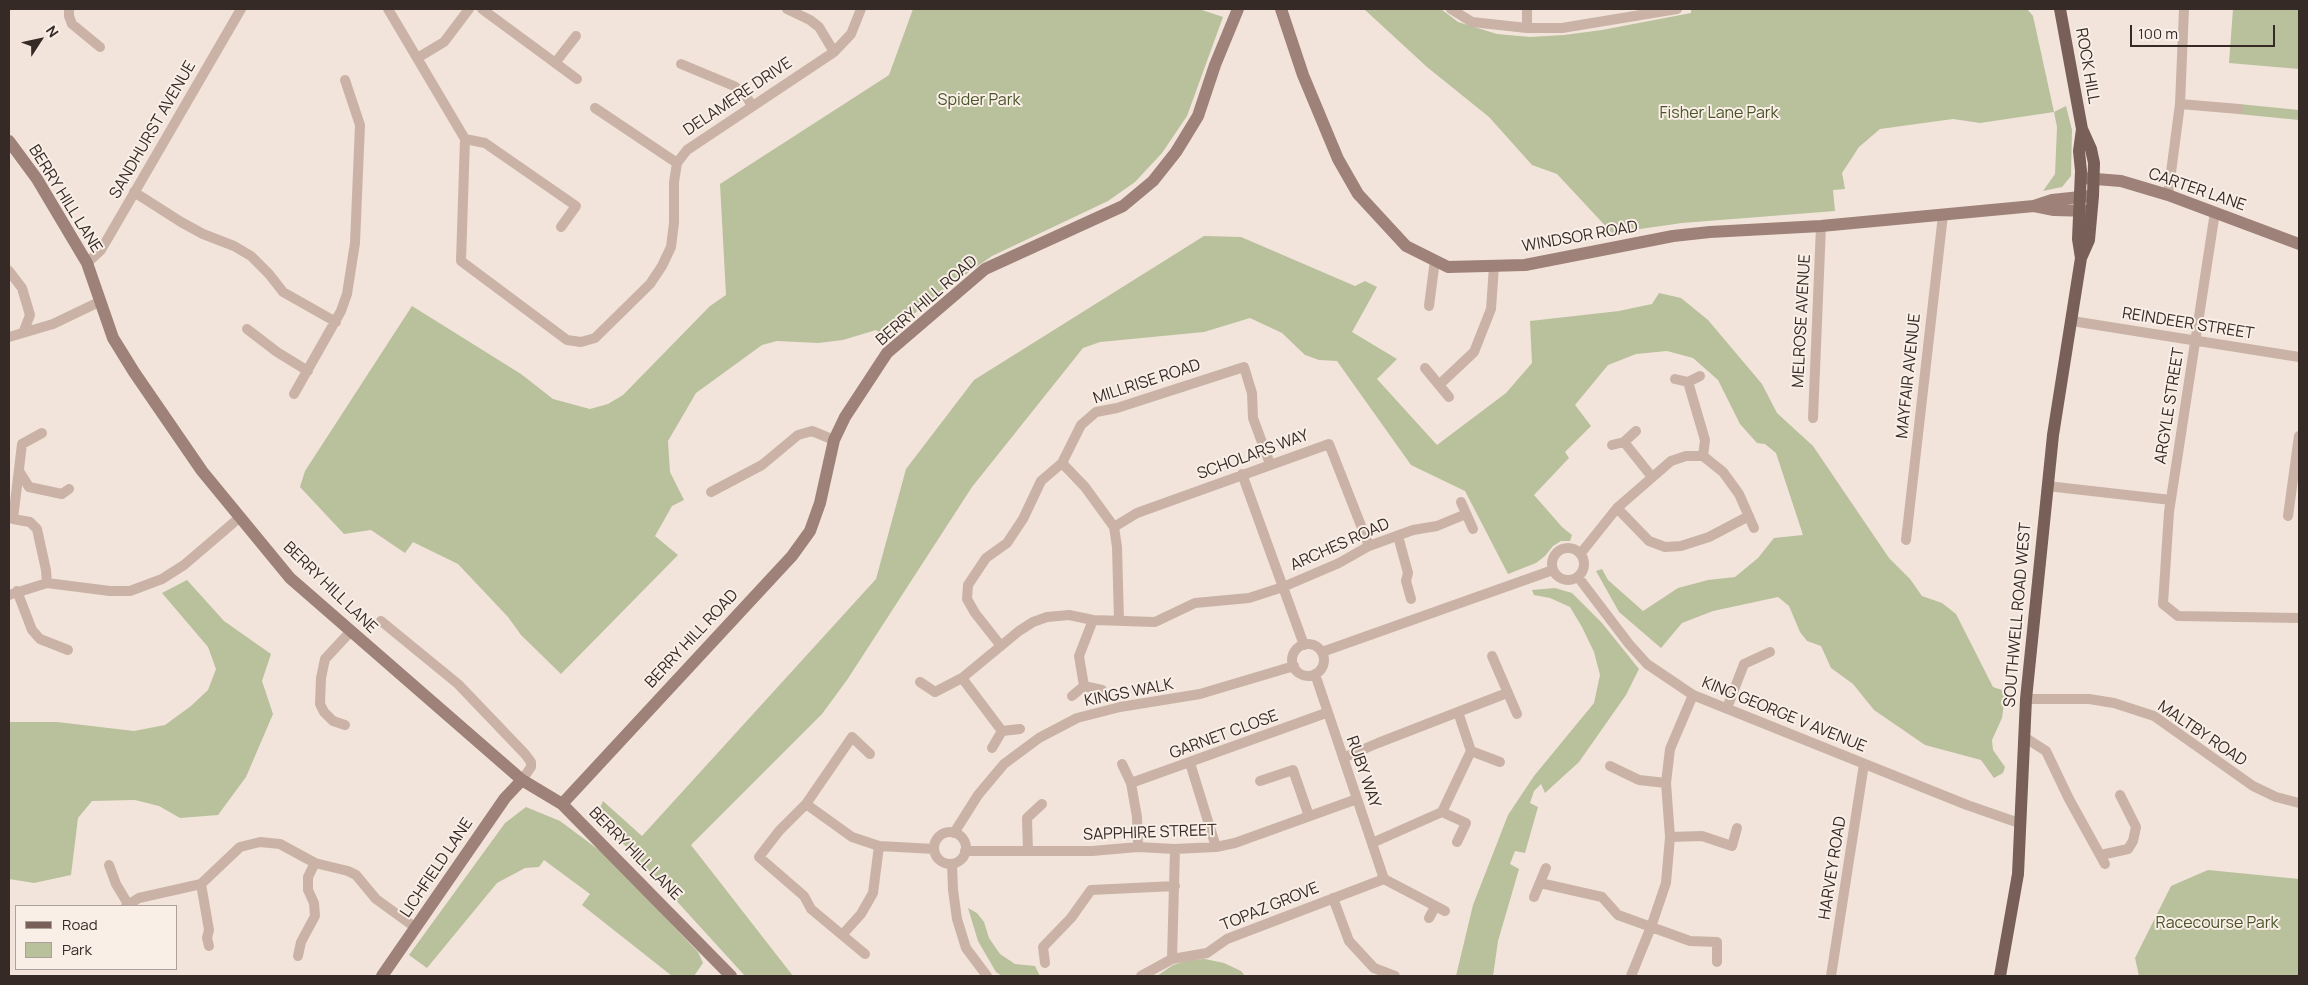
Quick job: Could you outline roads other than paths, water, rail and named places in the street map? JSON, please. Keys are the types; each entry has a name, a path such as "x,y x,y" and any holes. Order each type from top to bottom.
{"main road":[{"name":"ROCK HILL","path":"2060,9 2082,129 2091,149 2094,179 2086,197"},
{"name":"ROCK HILL","path":"2082,129 2079,151 2080,178 2086,197"},
{"name":"SOUTHWELL ROAD WEST","path":"2000,976 2018,874 2026,699 2053,435 2081,258 2078,240 2086,211 2086,197"}],"street":[{"path":"69,9 68,16 72,24 100,47"},
{"name":"SANDHURST AVENUE","path":"87,263 101,250 241,9"},
{"path":"388,9 465,139 461,261 567,340 580,342 595,338 650,284 662,266 671,247 674,223 674,182 677,163 596,108"},
{"path":"418,58 444,42 469,9"},
{"path":"482,9 577,79"},
{"path":"787,9 800,13 815,23 834,52"},
{"name":"DELAMERE DRIVE","path":"677,163 687,150 834,52 851,34 861,9"},
{"name":"BERRY HILL ROAD","path":"562,804 792,556 810,531 820,503 834,440 845,417 888,353 985,269 1123,206 1153,182 1176,152 1198,116 1215,66 1238,9"},
{"name":"WINDSOR ROAD","path":"1281,9 1303,75 1338,159 1358,194 1406,246 1448,267 1525,265 1673,236 1821,226 1942,215 2034,206 2052,200 2086,197"},
{"path":"1450,9 1472,22 1527,28 1562,28 1677,9"},
{"path":"1527,9 1527,28"},
{"path":"2168,195 2180,104 2184,9"},
{"path":"555,63 576,36"},
{"path":"682,64 734,86 744,94 752,106"},
{"path":"294,394 336,322 347,294 355,243 360,125 345,80"},
{"path":"2180,104 2239,109"},
{"path":"465,139 485,143 576,206 561,227"},
{"name":"BERRY HILL LANE","path":"9,141 37,180 87,263 113,338 134,372 202,471 290,578 522,780 562,804 731,976"},
{"name":"CARTER LANE","path":"2080,178 2121,181 2168,195 2299,244"},
{"path":"134,192 188,226 234,246 251,256 269,274 282,292 336,322"},
{"name":"WINDSOR ROAD","path":"2034,206 2054,210 2086,211"},
{"name":"ARGYLE STREET","path":"2214,212 2171,500 2163,604 2178,616 2299,618"},
{"name":"MAYFAIR AVENUE","path":"1906,540 1942,215"},
{"name":"MELROSE AVENUE","path":"1813,418 1821,226"},
{"path":"1429,306 1435,260"},
{"path":"1439,385 1474,352 1491,309 1494,266"},
{"path":"9,271 22,288 30,314 23,333"},
{"path":"9,337 53,324 99,302"},
{"name":"REINDEER STREET","path":"2072,321 2299,357"},
{"path":"247,329 277,352 308,371"},
{"name":"MILLRISE ROAD","path":"1001,646 975,613 967,599 968,585 986,558 1007,543 1023,519 1042,481 1062,463 1081,425 1096,412 1118,408 1244,366 1252,393 1253,418 1270,464"},
{"path":"1424,368 1449,396"},
{"path":"1675,379 1688,382 1700,376"},
{"path":"1688,382 1706,440 1702,456"},
{"path":"716,493 762,465 798,434 812,431 834,440"},
{"path":"1612,445 1624,442 1636,431"},
{"path":"42,433 22,444 11,520 30,522 37,528 47,583"},
{"path":"2288,516 2299,436"},
{"path":"1624,442 1652,477"},
{"name":"SCHOLARS WAY","path":"1114,527 1137,513 1329,444 1369,546"},
{"path":"1581,553 1617,508 1671,461 1686,456 1702,456 1723,472 1739,494 1754,528"},
{"path":"1062,463 1086,487 1114,527 1117,547 1119,621"},
{"path":"19,471 29,487 62,494 69,489"},
{"path":"1242,474 1304,645"},
{"path":"2048,486 2171,500"},
{"path":"1461,502 1473,529"},
{"path":"1617,508 1648,541 1665,548 1681,546 1709,537 1749,516"},
{"name":"ARCHES ROAD","path":"935,692 962,678 1033,622 1047,617 1069,615 1093,620 1155,622 1195,603 1249,598 1283,587 1332,566 1369,546 1413,530 1437,526 1466,514"},
{"path":"68,650 40,639 32,630 13,593 47,583 130,591 162,579 184,565 239,518"},
{"path":"1398,536 1408,573 1406,581 1411,599"},
{"path":"1567,548 1581,553 1585,563 1582,574 1578,578 1564,580 1553,570 1552,560 1558,552 1567,548"},
{"path":"1322,652 1553,570"},
{"name":"KING GEORGE V AVENUE","path":"1578,578 1628,644 1647,664 1693,695 1967,805 2019,823"},
{"path":"1084,686 1079,656 1093,620"},
{"path":"381,621 458,684 525,754 531,762 531,767 522,780"},
{"path":"344,725 333,721 324,712 320,704 321,678 325,660 351,631"},
{"path":"1304,645 1314,646 1322,652 1324,662 1315,674 1300,674 1294,666 1293,656 1299,647 1304,645"},
{"path":"1727,708 1744,664 1770,652"},
{"path":"1492,656 1517,714"},
{"name":"KINGS WALK","path":"954,832 978,795 1004,764 1039,738 1078,718 1120,707 1200,694 1294,666"},
{"name":"RUBY WAY","path":"1315,674 1326,713 1358,799 1384,879"},
{"path":"962,678 1002,731"},
{"path":"920,682 935,692 928,701"},
{"path":"1084,686 1102,690"},
{"path":"1072,696 1084,686"},
{"path":"1343,758 1507,693"},
{"path":"1631,976 1666,883 1670,837 1666,782 1670,749 1693,695"},
{"path":"1372,843 1442,812 1471,751 1463,710 1464,698"},
{"name":"MALTBY ROAD","path":"2026,699 2089,700 2114,703 2154,716 2253,786 2276,797 2299,803"},
{"name":"GARNET CLOSE","path":"1130,783 1326,713"},
{"path":"1002,731 1020,730"},
{"path":"992,748 1002,731"},
{"path":"2024,736 2046,750 2069,799 2103,860 2128,849 2133,841 2136,827 2120,795"},
{"path":"865,954 811,909 804,896 759,857 779,831 806,804 852,738 870,754"},
{"path":"1471,751 1500,762"},
{"path":"1190,763 1216,847"},
{"path":"1122,764 1130,783 1138,818 1138,847"},
{"name":"HARVEY ROAD","path":"1831,976 1864,764"},
{"path":"1610,766 1639,780 1666,782"},
{"path":"1260,781 1293,770 1309,816"},
{"name":"LICHFIELD LANE","path":"382,976 505,798 522,780"},
{"name":"SAPPHIRE STREET","path":"965,852 1092,851 1138,847 1175,850 1216,847 1235,843 1358,799"},
{"path":"806,804 852,837 879,846 934,849"},
{"path":"1028,851 1027,818 1042,804"},
{"path":"1442,812 1466,823 1457,842"},
{"path":"1670,837 1702,836 1732,846 1736,828"},
{"path":"954,832 963,840 965,852 959,861 952,864 943,863 938,859 934,849 938,836 954,832"},
{"path":"109,865 127,905 139,898 154,893 201,884 240,847 260,842 280,844 315,863 348,871 356,875 376,899 416,928"},
{"path":"843,934 861,914 872,894 879,846"},
{"path":"1172,958 1175,850"},
{"path":"298,956 301,942 315,916 314,903 308,890 308,877 315,863"},
{"path":"952,864 953,890 966,948 987,976"},
{"path":"1534,897 1546,868"},
{"path":"1384,879 1440,909 1429,918"},
{"name":"TOPAZ GROVE","path":"1142,976 1172,958 1207,953 1227,939 1384,879"},
{"path":"1540,883 1602,897 1618,915 1690,941 1717,942 1717,962"},
{"path":"201,884 209,930 207,938 209,946"},
{"path":"1045,962 1039,944 1071,918 1091,890 1174,886"},
{"path":"1333,898 1349,941 1371,972 1395,976"}],"park label":[{"name":"Spider Park","path":"979,101"},
{"name":"Fisher Lane Park","path":"1719,114"},
{"name":"Racecourse Park","path":"2217,924"}]}
